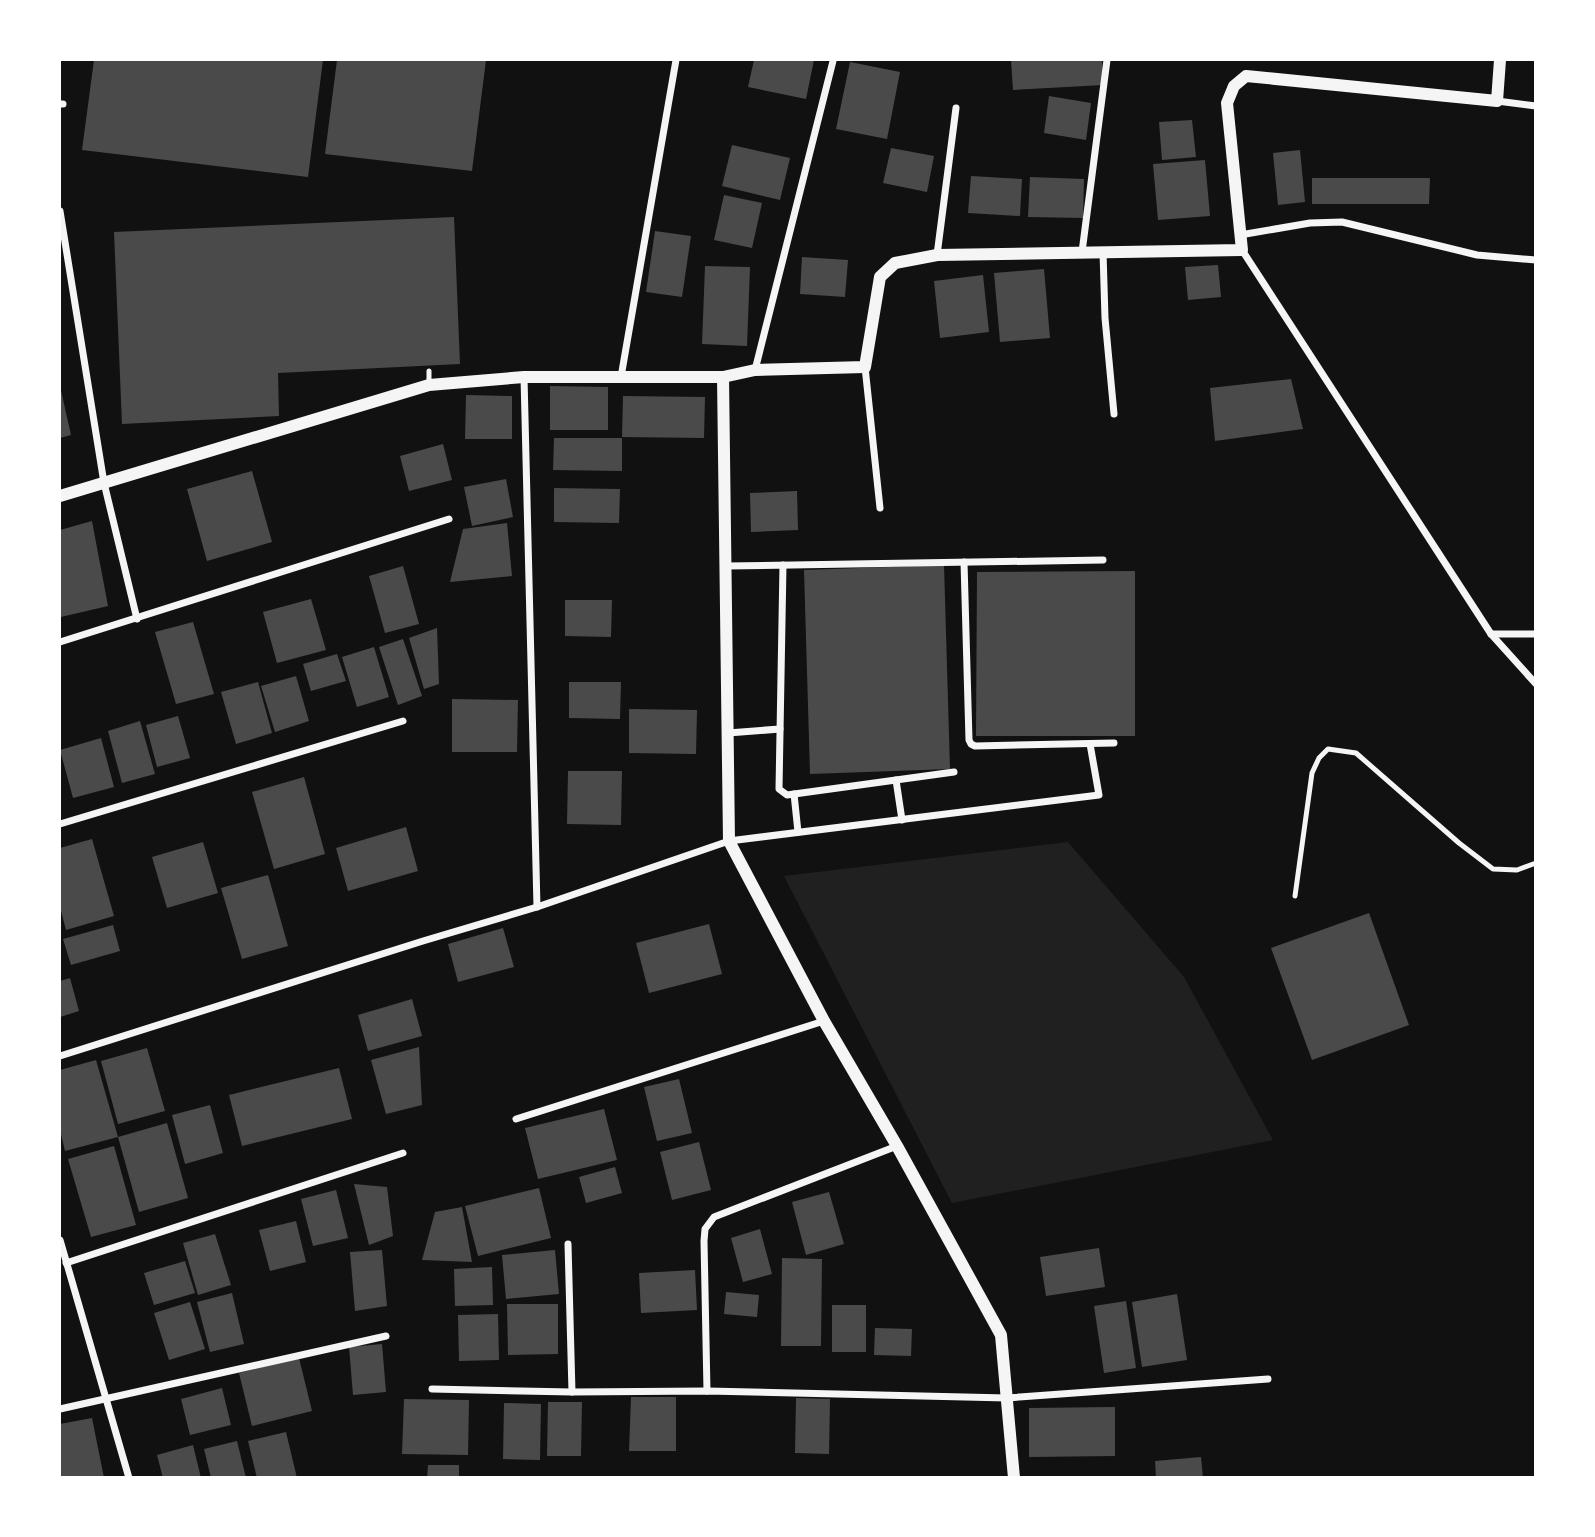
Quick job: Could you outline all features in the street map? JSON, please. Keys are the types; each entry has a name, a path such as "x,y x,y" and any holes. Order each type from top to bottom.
{"street":[{"path":"621,377 676,60"},
{"path":"1082,252 1107,60"},
{"path":"1497,101 1500,60"},
{"path":"755,370 833,61"},
{"path":"1535,106 1246,76 1234,86 1227,103 1242,250 1491,634 1535,684"},
{"path":"936,255 956,108"},
{"path":"60,211 104,483 137,619"},
{"path":"1240,235 1310,223 1342,222 1478,255 1535,260"},
{"path":"880,508 865,367 880,277 895,262 936,255 1242,250"},
{"path":"1103,252 1105,318 1114,415"},
{"path":"60,496 429,385 524,377 723,377 755,370 865,367"},
{"path":"524,377 537,907"},
{"path":"723,377 729,841 824,1021 897,1146 1001,1335 1014,1478"},
{"path":"60,642 449,519"},
{"path":"726,566 1102,560"},
{"path":"964,562 971,744 975,747 1114,743"},
{"path":"783,565 779,789 787,795 954,772"},
{"path":"1491,634 1535,634"},
{"path":"60,824 402,721"},
{"path":"728,733 780,729"},
{"path":"60,1056 537,907 729,841 1099,795 1090,744"},
{"path":"896,780 902,820"},
{"path":"794,794 798,832"},
{"path":"516,1119 824,1021"},
{"path":"707,1391 704,1241 705,1229 714,1217 897,1146"},
{"path":"66,1263 403,1153"},
{"path":"60,1240 129,1478"},
{"path":"568,1244 572,1392"},
{"path":"60,1409 386,1336"},
{"path":"432,1389 707,1391 1007,1398 1268,1379"}],"lane":[{"path":"429,371 429,385"},
{"path":"1295,896 1312,773 1319,758 1328,749 1356,753 1493,869 1517,870 1535,863"}],"shaded area":[{"path":"1068,842 1184,977 1273,1140 952,1203 784,876"}],"building":[{"path":"94,60 323,60 308,177 82,150"},
{"path":"337,60 486,60 472,171 325,154"},
{"path":"754,60 814,60 806,99 748,87"},
{"path":"1011,60 1102,60 1103,85 1013,90"},
{"path":"850,62 900,72 887,139 836,129"},
{"path":"1049,96 1091,103 1086,140 1044,133"},
{"path":"1192,120 1196,157 1162,160 1159,122"},
{"path":"732,145 790,158 780,200 722,186"},
{"path":"891,148 934,156 927,192 883,183"},
{"path":"1300,150 1305,202 1278,205 1273,153"},
{"path":"1205,160 1210,216 1158,220 1153,164"},
{"path":"971,176 1022,179 1020,216 968,213"},
{"path":"1030,177 1084,179 1083,218 1028,217"},
{"path":"1312,178 1430,178 1429,204 1312,204"},
{"path":"724,195 762,203 752,248 714,240"},
{"path":"454,217 460,364 278,373 279,416 122,424 114,232"},
{"path":"655,231 691,236 682,297 646,292"},
{"path":"802,257 848,260 845,297 800,294"},
{"path":"1218,265 1221,297 1188,300 1185,267"},
{"path":"705,266 750,267 747,346 702,344"},
{"path":"1044,269 1050,338 1000,342 994,273"},
{"path":"983,275 989,332 940,338 934,281"},
{"path":"1291,379 1303,429 1215,441 1210,388"},
{"path":"60,386 71,435 60,438"},
{"path":"550,386 608,387 608,430 550,430"},
{"path":"466,395 512,396 512,439 465,439"},
{"path":"623,396 705,397 704,438 622,437"},
{"path":"554,438 622,438 622,471 553,470"},
{"path":"443,444 452,480 409,491 400,456"},
{"path":"252,471 272,542 207,561 187,489"},
{"path":"506,479 513,517 472,526 464,487"},
{"path":"554,488 620,489 619,523 554,522"},
{"path":"797,491 798,530 751,532 750,493"},
{"path":"92,521 108,606 61,617 60,530"},
{"path":"507,523 512,576 450,582 463,529"},
{"path":"944,565 950,769 810,774 804,570"},
{"path":"403,566 419,624 385,633 369,576"},
{"path":"1135,571 1135,736 976,736 977,572"},
{"path":"311,599 326,650 277,663 263,612"},
{"path":"565,600 612,600 611,637 565,636"},
{"path":"193,622 214,694 176,704 155,632"},
{"path":"437,628 439,684 424,689 409,638"},
{"path":"403,639 422,696 398,705 379,647"},
{"path":"374,647 389,697 357,707 342,657"},
{"path":"337,654 346,681 311,691 303,664"},
{"path":"296,676 309,721 275,732 261,686"},
{"path":"258,682 272,733 236,744 221,692"},
{"path":"569,682 621,682 620,719 569,718"},
{"path":"452,699 518,700 517,752 452,752"},
{"path":"629,709 697,710 696,754 629,753"},
{"path":"178,716 190,758 157,767 146,725"},
{"path":"140,721 155,774 122,783 108,731"},
{"path":"101,738 114,787 73,798 60,750"},
{"path":"568,771 622,771 621,825 567,824"},
{"path":"304,777 325,854 274,869 252,792"},
{"path":"406,827 418,871 348,891 336,848"},
{"path":"92,839 114,916 66,930 60,907 60,848"},
{"path":"203,842 218,893 167,908 152,857"},
{"path":"268,875 288,946 242,959 221,888"},
{"path":"1369,913 1409,1025 1312,1060 1271,948"},
{"path":"709,924 722,974 649,993 636,943"},
{"path":"113,925 120,951 71,965 63,939"},
{"path":"503,928 514,967 458,982 448,944"},
{"path":"70,978 79,1011 60,1017 60,981"},
{"path":"412,999 422,1036 368,1051 358,1015"},
{"path":"419,1047 422,1105 386,1114 371,1060"},
{"path":"147,1048 165,1111 118,1124 101,1061"},
{"path":"96,1060 118,1137 65,1151 60,1130 60,1070"},
{"path":"339,1068 352,1119 242,1146 229,1095"},
{"path":"679,1079 692,1133 657,1141 644,1087"},
{"path":"210,1105 223,1153 185,1164 172,1115"},
{"path":"604,1109 617,1160 538,1179 525,1128"},
{"path":"167,1123 188,1198 139,1212 118,1137"},
{"path":"699,1142 711,1190 672,1200 660,1152"},
{"path":"114,1146 136,1225 91,1237 68,1159"},
{"path":"615,1167 622,1193 586,1203 579,1177"},
{"path":"354,1184 387,1187 393,1236 369,1245"},
{"path":"539,1188 551,1238 478,1256 465,1206"},
{"path":"336,1190 348,1238 313,1246 301,1199"},
{"path":"829,1192 844,1244 806,1255 792,1202"},
{"path":"462,1207 472,1262 422,1260 435,1212"},
{"path":"296,1221 306,1262 270,1271 259,1230"},
{"path":"760,1229 772,1274 743,1282 731,1238"},
{"path":"215,1234 231,1285 198,1295 183,1243"},
{"path":"1099,1248 1105,1287 1046,1296 1040,1257"},
{"path":"382,1250 387,1306 355,1311 350,1252"},
{"path":"555,1250 559,1294 506,1299 502,1255"},
{"path":"782,1258 822,1259 821,1346 781,1346"},
{"path":"185,1261 195,1293 154,1305 144,1273"},
{"path":"492,1267 493,1305 455,1306 454,1269"},
{"path":"695,1270 697,1310 641,1313 639,1273"},
{"path":"726,1292 759,1295 757,1317 724,1314"},
{"path":"232,1293 244,1344 210,1352 197,1302"},
{"path":"1177,1294 1187,1360 1142,1367 1132,1302"},
{"path":"1126,1301 1136,1368 1104,1373 1094,1306"},
{"path":"190,1302 205,1349 169,1360 154,1313"},
{"path":"507,1304 558,1304 558,1354 508,1355"},
{"path":"832,1305 866,1305 866,1352 832,1352"},
{"path":"498,1314 499,1360 459,1361 458,1315"},
{"path":"875,1328 912,1329 911,1356 874,1355"},
{"path":"382,1344 386,1392 353,1395 349,1347"},
{"path":"299,1358 312,1411 252,1426 239,1373"},
{"path":"222,1388 231,1425 190,1435 181,1399"},
{"path":"631,1397 676,1397 676,1451 629,1451"},
{"path":"796,1398 830,1399 829,1454 795,1453"},
{"path":"404,1399 469,1400 468,1455 402,1454"},
{"path":"548,1402 582,1402 581,1456 547,1456"},
{"path":"504,1403 541,1404 540,1460 503,1459"},
{"path":"1115,1407 1115,1456 1029,1457 1029,1408"},
{"path":"92,1418 104,1478 60,1478 60,1424"},
{"path":"286,1432 297,1478 257,1478 248,1441"},
{"path":"237,1441 246,1478 211,1478 204,1449"},
{"path":"193,1445 201,1478 163,1478 157,1455"},
{"path":"1201,1457 1203,1478 1156,1478 1155,1461"},
{"path":"428,1465 459,1465 459,1478 427,1478"}]}
